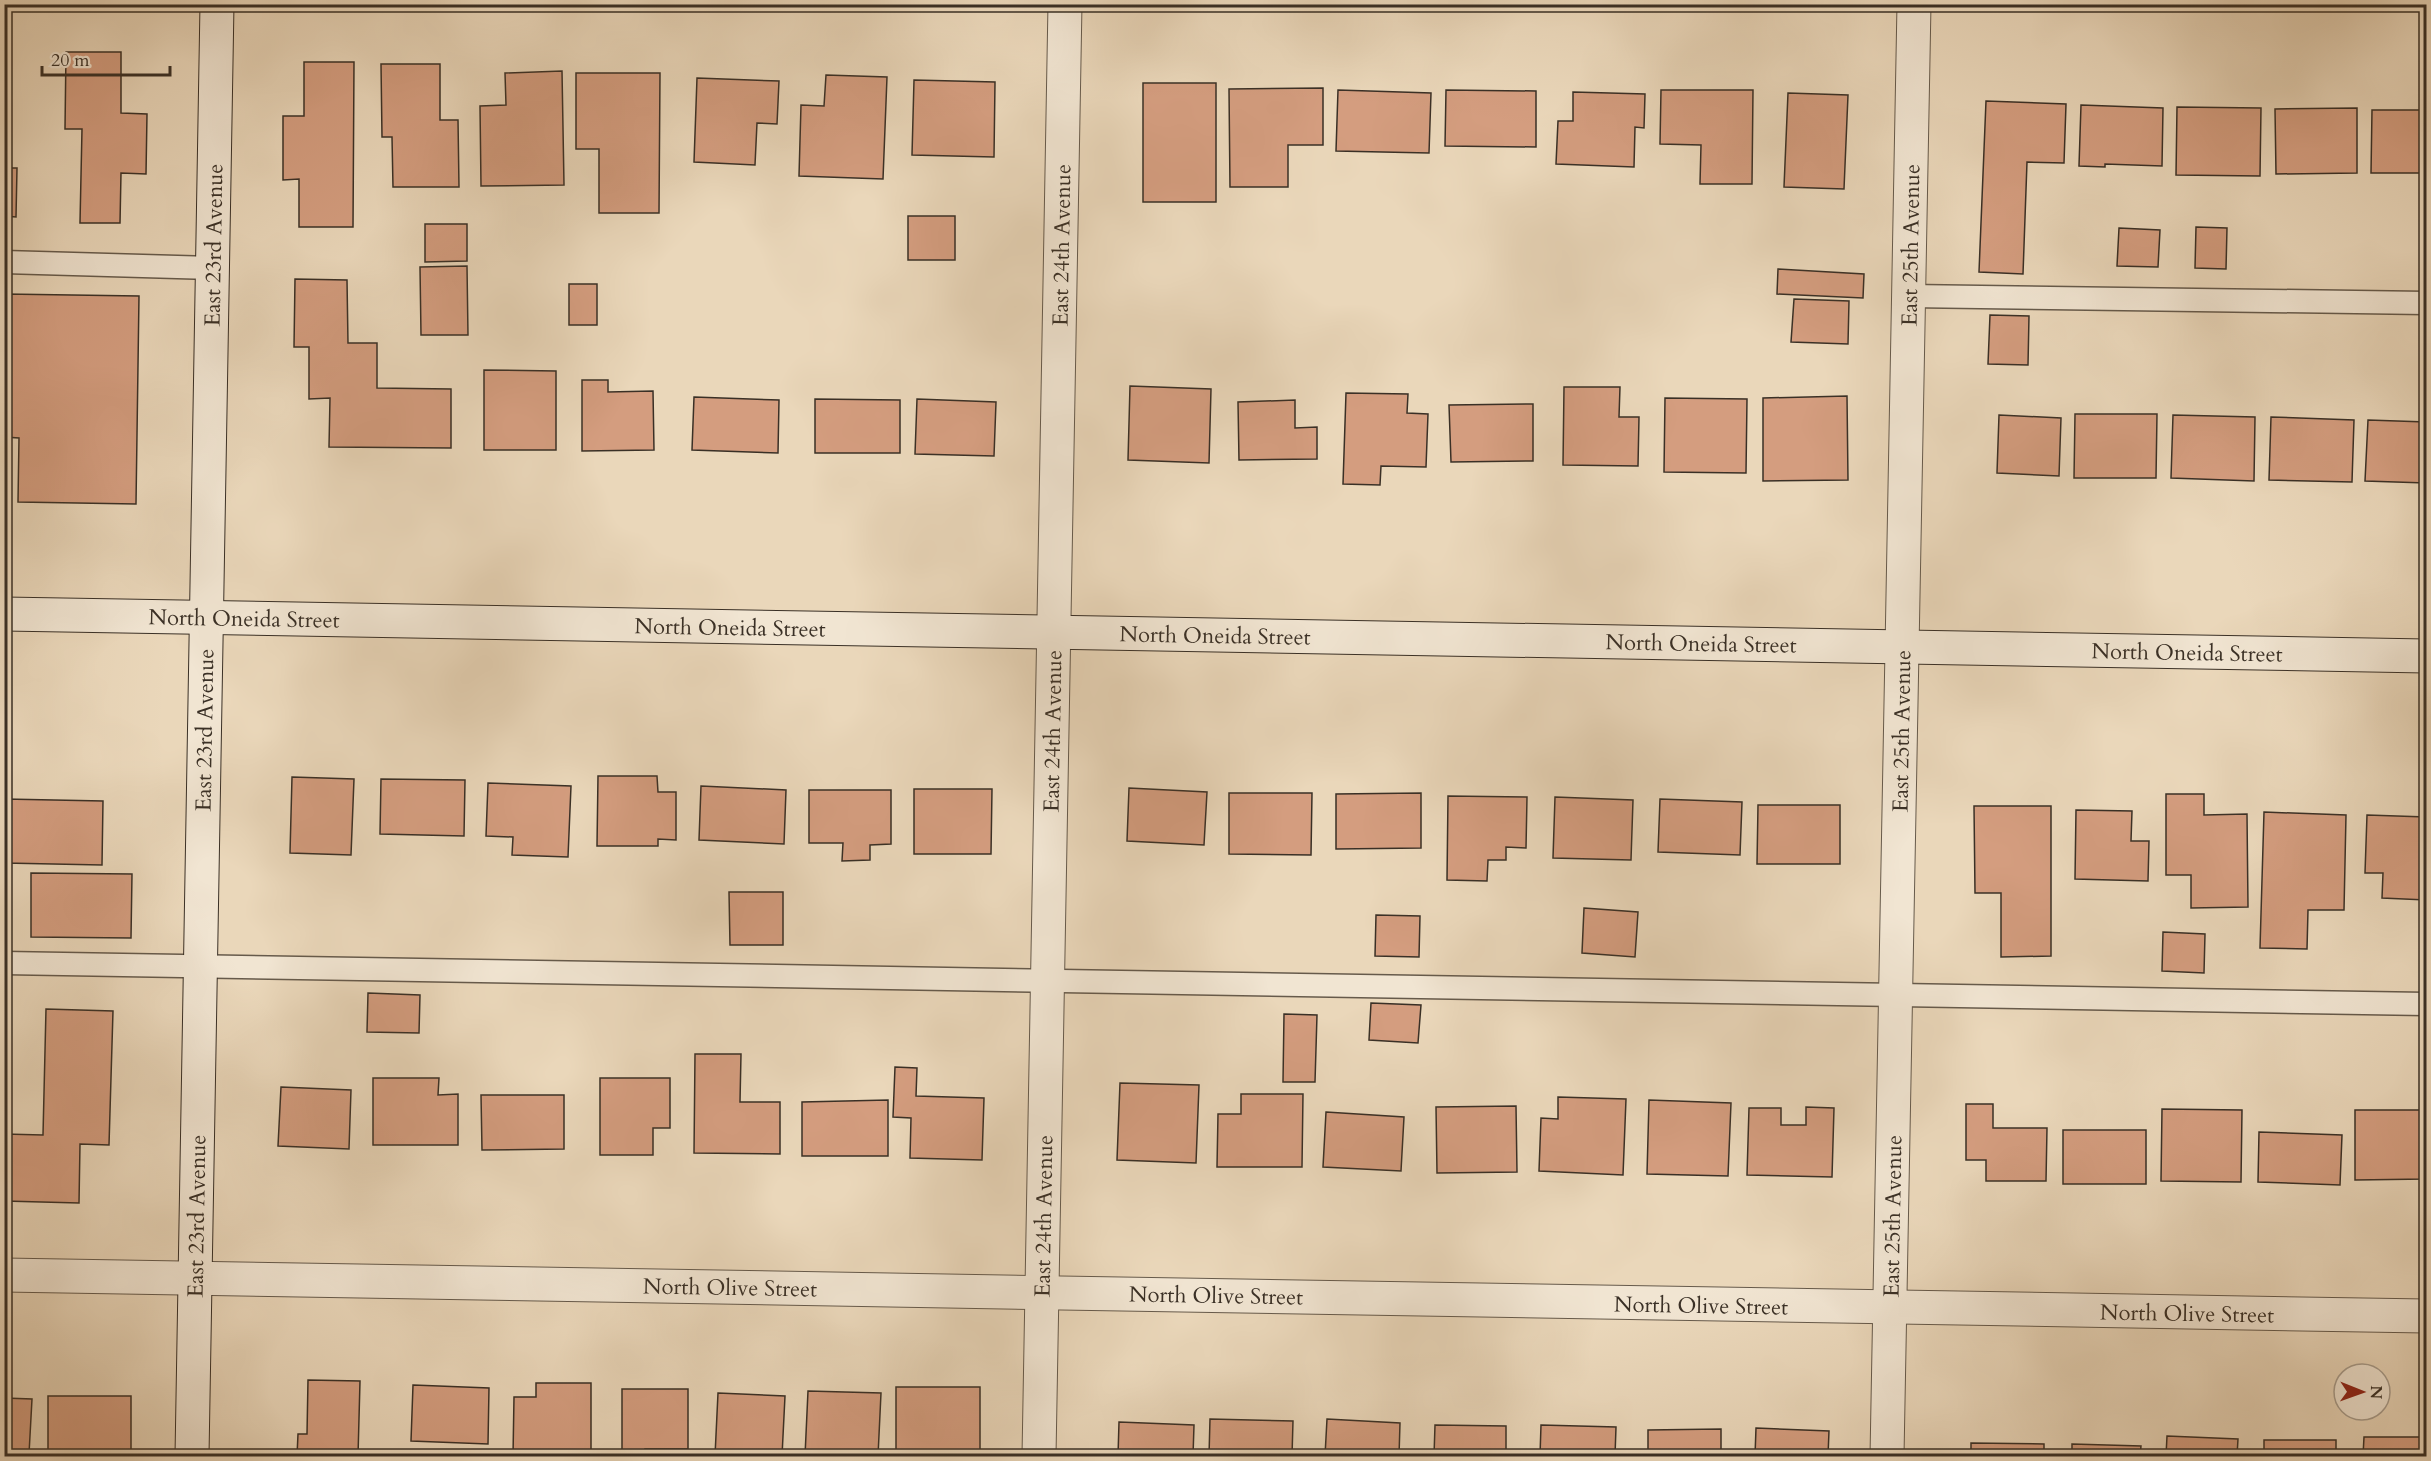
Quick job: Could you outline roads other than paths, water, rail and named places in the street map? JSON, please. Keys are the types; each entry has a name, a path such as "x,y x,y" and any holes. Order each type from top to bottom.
{"street":[{"name":"East 23rd Avenue","path":"192,1456 217,4"},
{"name":"East 24th Avenue","path":"1039,1456 1065,4"},
{"name":"East 25th Avenue","path":"1887,1456 1914,4"},
{"name":"North Oneida Street","path":"4,614 2427,656"},
{"name":"North Olive Street","path":"4,1275 1890,1309 2427,1316"}],"lane":[{"path":"4,262 212,268"},
{"path":"1909,296 2427,303"},
{"path":"4,963 2427,1004"}]}
